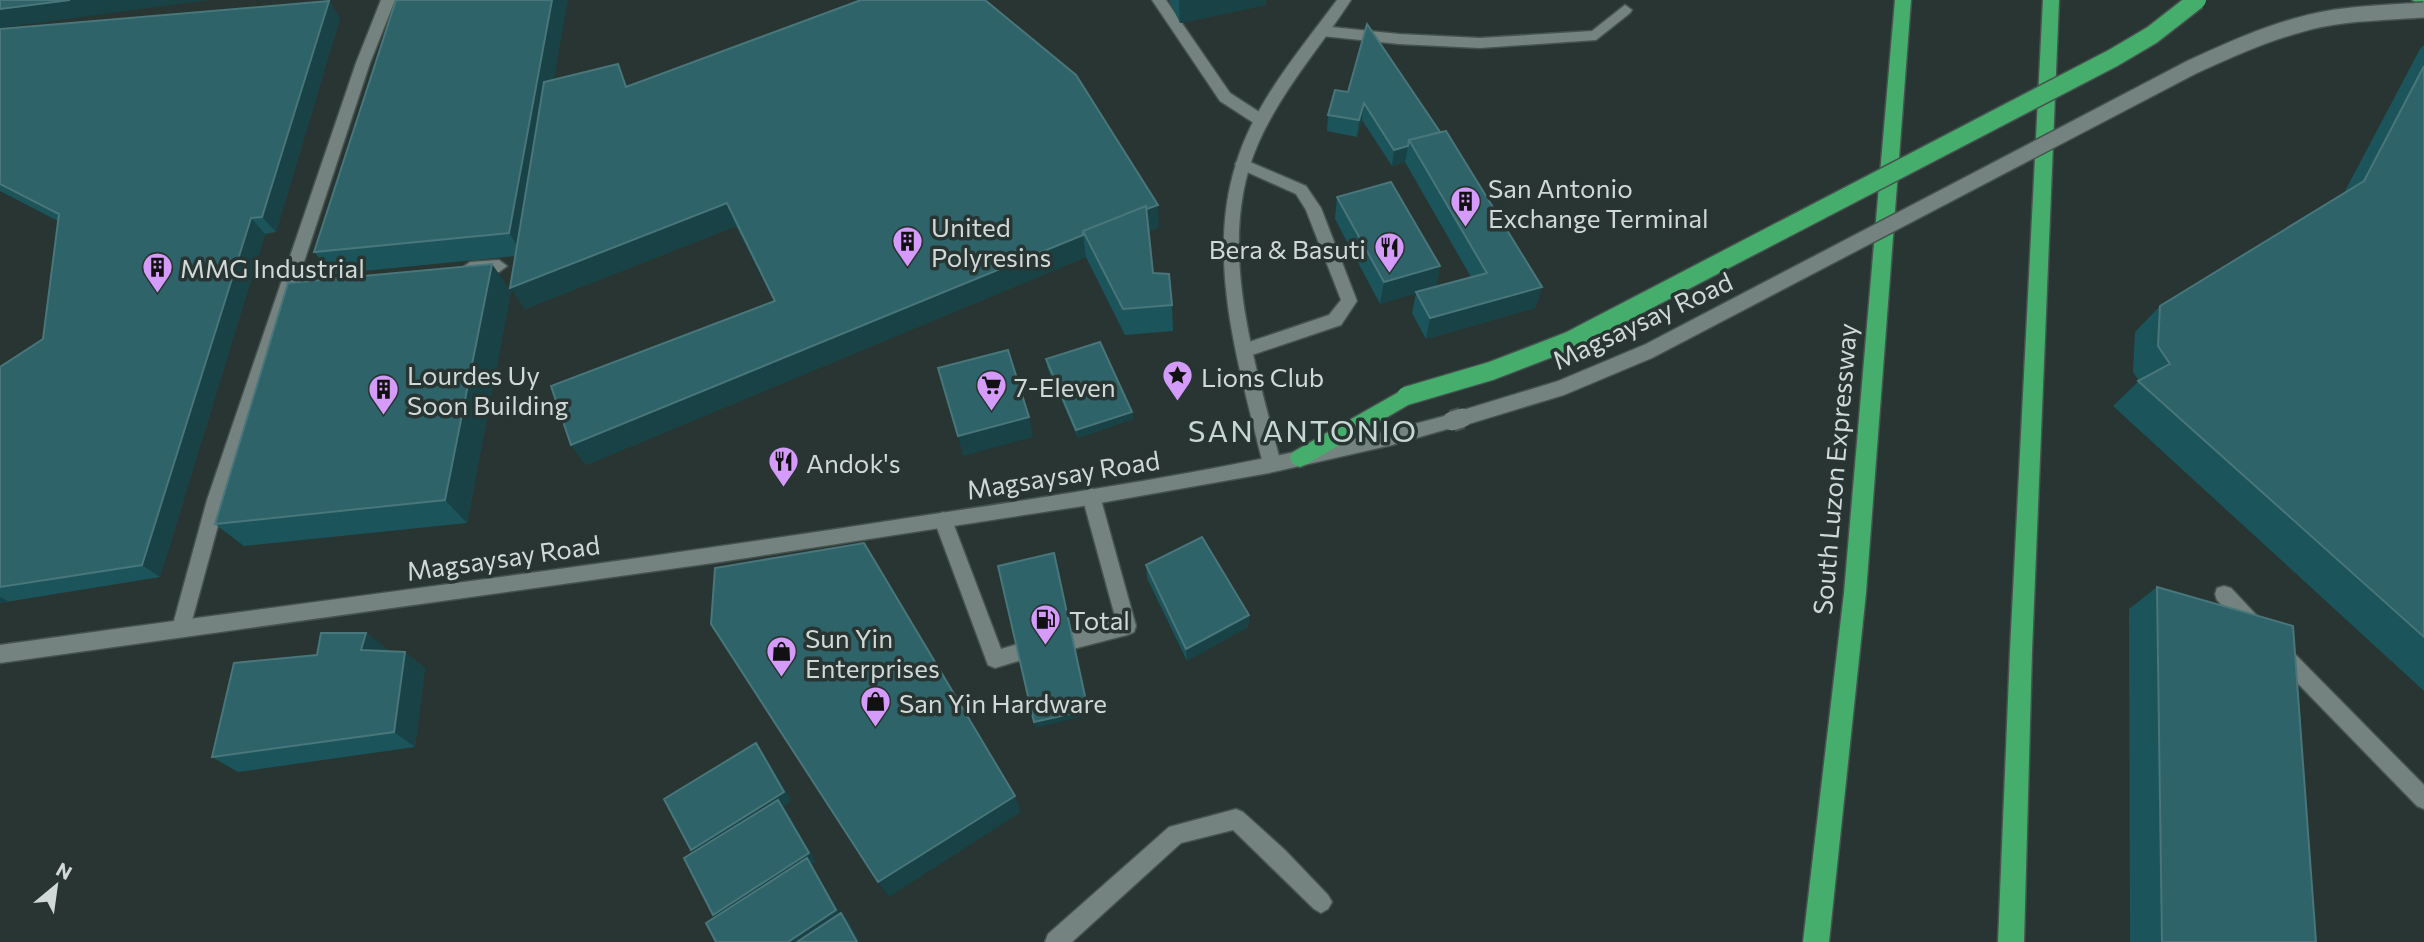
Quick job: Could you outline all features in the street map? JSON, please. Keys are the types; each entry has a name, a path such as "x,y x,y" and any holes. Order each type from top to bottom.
{"highway":[{"name":"South Luzon Expressway","path":"1816,942 1855,593 1903,0"},
{"path":"2011,942 2021,651 2051,0"},
{"path":"1300,458 1406,396 1531,357 1619,317 2113,58 2152,35 2197,0"}],"main road":[{"path":"181,628 216,499 295,282 363,63 388,0"},
{"path":"1159,0 1225,97 1262,121"},
{"path":"1272,464 1239,328 1232,226 1243,164 1262,121 1343,0"},
{"path":"1322,31 1399,39 1480,43 1596,35 1625,10"},
{"name":"Magsaysay Road","path":"0,654 717,556 943,520 1272,464 1452,421 1561,388 1649,351 2192,67 2259,37 2341,16 2424,10"},
{"path":"1243,164 1301,190 1313,208 1349,301 1335,320 1245,350"},
{"path":"460,269 499,266"},
{"path":"1073,640 1127,626 1091,496"},
{"path":"943,520 995,659 1018,653"},
{"path":"2224,594 2424,799"},
{"path":"1056,942 1176,834 1236,819 1278,857 1321,902"}],"building":[{"path":"0,0 70,0 0,9"},
{"name":"MMG Industrial","path":"396,0 552,0 509,233 314,252"},
{"name":"United Polyresins","path":"861,0 985,0 1076,75 1158,205 1147,209 1146,206 1083,231 1083,235 571,445 551,386 775,301 727,203 510,288 544,82 618,64 626,87"},
{"name":"MMG Industrial","path":"329,1 262,217 251,218 142,565 0,587 0,367 43,339 59,214 0,184 0,29"},
{"path":"1367,24 1440,132 1409,140 1408,146 1394,150 1364,103 1359,120 1328,115 1335,90 1348,92"},
{"path":"2424,66 2424,637 2138,381 2170,364 2158,346 2160,306 2364,181"},
{"path":"1446,131 1542,287 1430,318 1416,292 1487,273 1409,140"},
{"path":"1391,182 1440,266 1384,282 1337,197"},
{"path":"1146,206 1153,273 1169,274 1172,305 1123,309 1083,231"},
{"name":"Lourdes Uy Soon Building","path":"492,264 445,500 215,524 288,283"},
{"path":"1100,342 1132,412 1076,430 1046,359"},
{"path":"1008,350 1029,417 958,436 938,368"},
{"path":"1202,537 1249,615 1186,649 1146,565"},
{"name":"San Yin Hardware","path":"864,543 1015,796 878,882 711,624 715,568"},
{"name":"Total","path":"1054,553 1088,710 1034,722 998,566"},
{"path":"2157,587 2293,626 2316,942 2162,942"},
{"path":"321,633 366,633 361,650 405,652 394,732 212,757 234,663 317,655"},
{"path":"756,743 784,792 691,850 664,799"},
{"path":"778,800 809,853 713,915 684,858"},
{"path":"807,858 836,910 788,942 716,942 706,923"},
{"path":"841,913 857,942 797,942"}],"place":[{"name":"San Antonio Exchange Terminal","path":"1465,229"},
{"name":"United Polyresins","path":"908,268"},
{"name":"Bera & Basuti","path":"1389,275"},
{"name":"MMG Industrial","path":"157,294"},
{"name":"Lions Club","path":"1178,403"},
{"name":"7-Eleven","path":"991,413"},
{"name":"Lourdes Uy Soon Building","path":"384,416"},
{"name":"Andok's","path":"783,489"},
{"name":"Total","path":"1046,646"},
{"name":"Sun Yin Enterprises","path":"782,679"},
{"name":"San Yin Hardware","path":"876,729"}],"district":[{"name":"SAN ANTONIO","path":"1303,429"}]}
